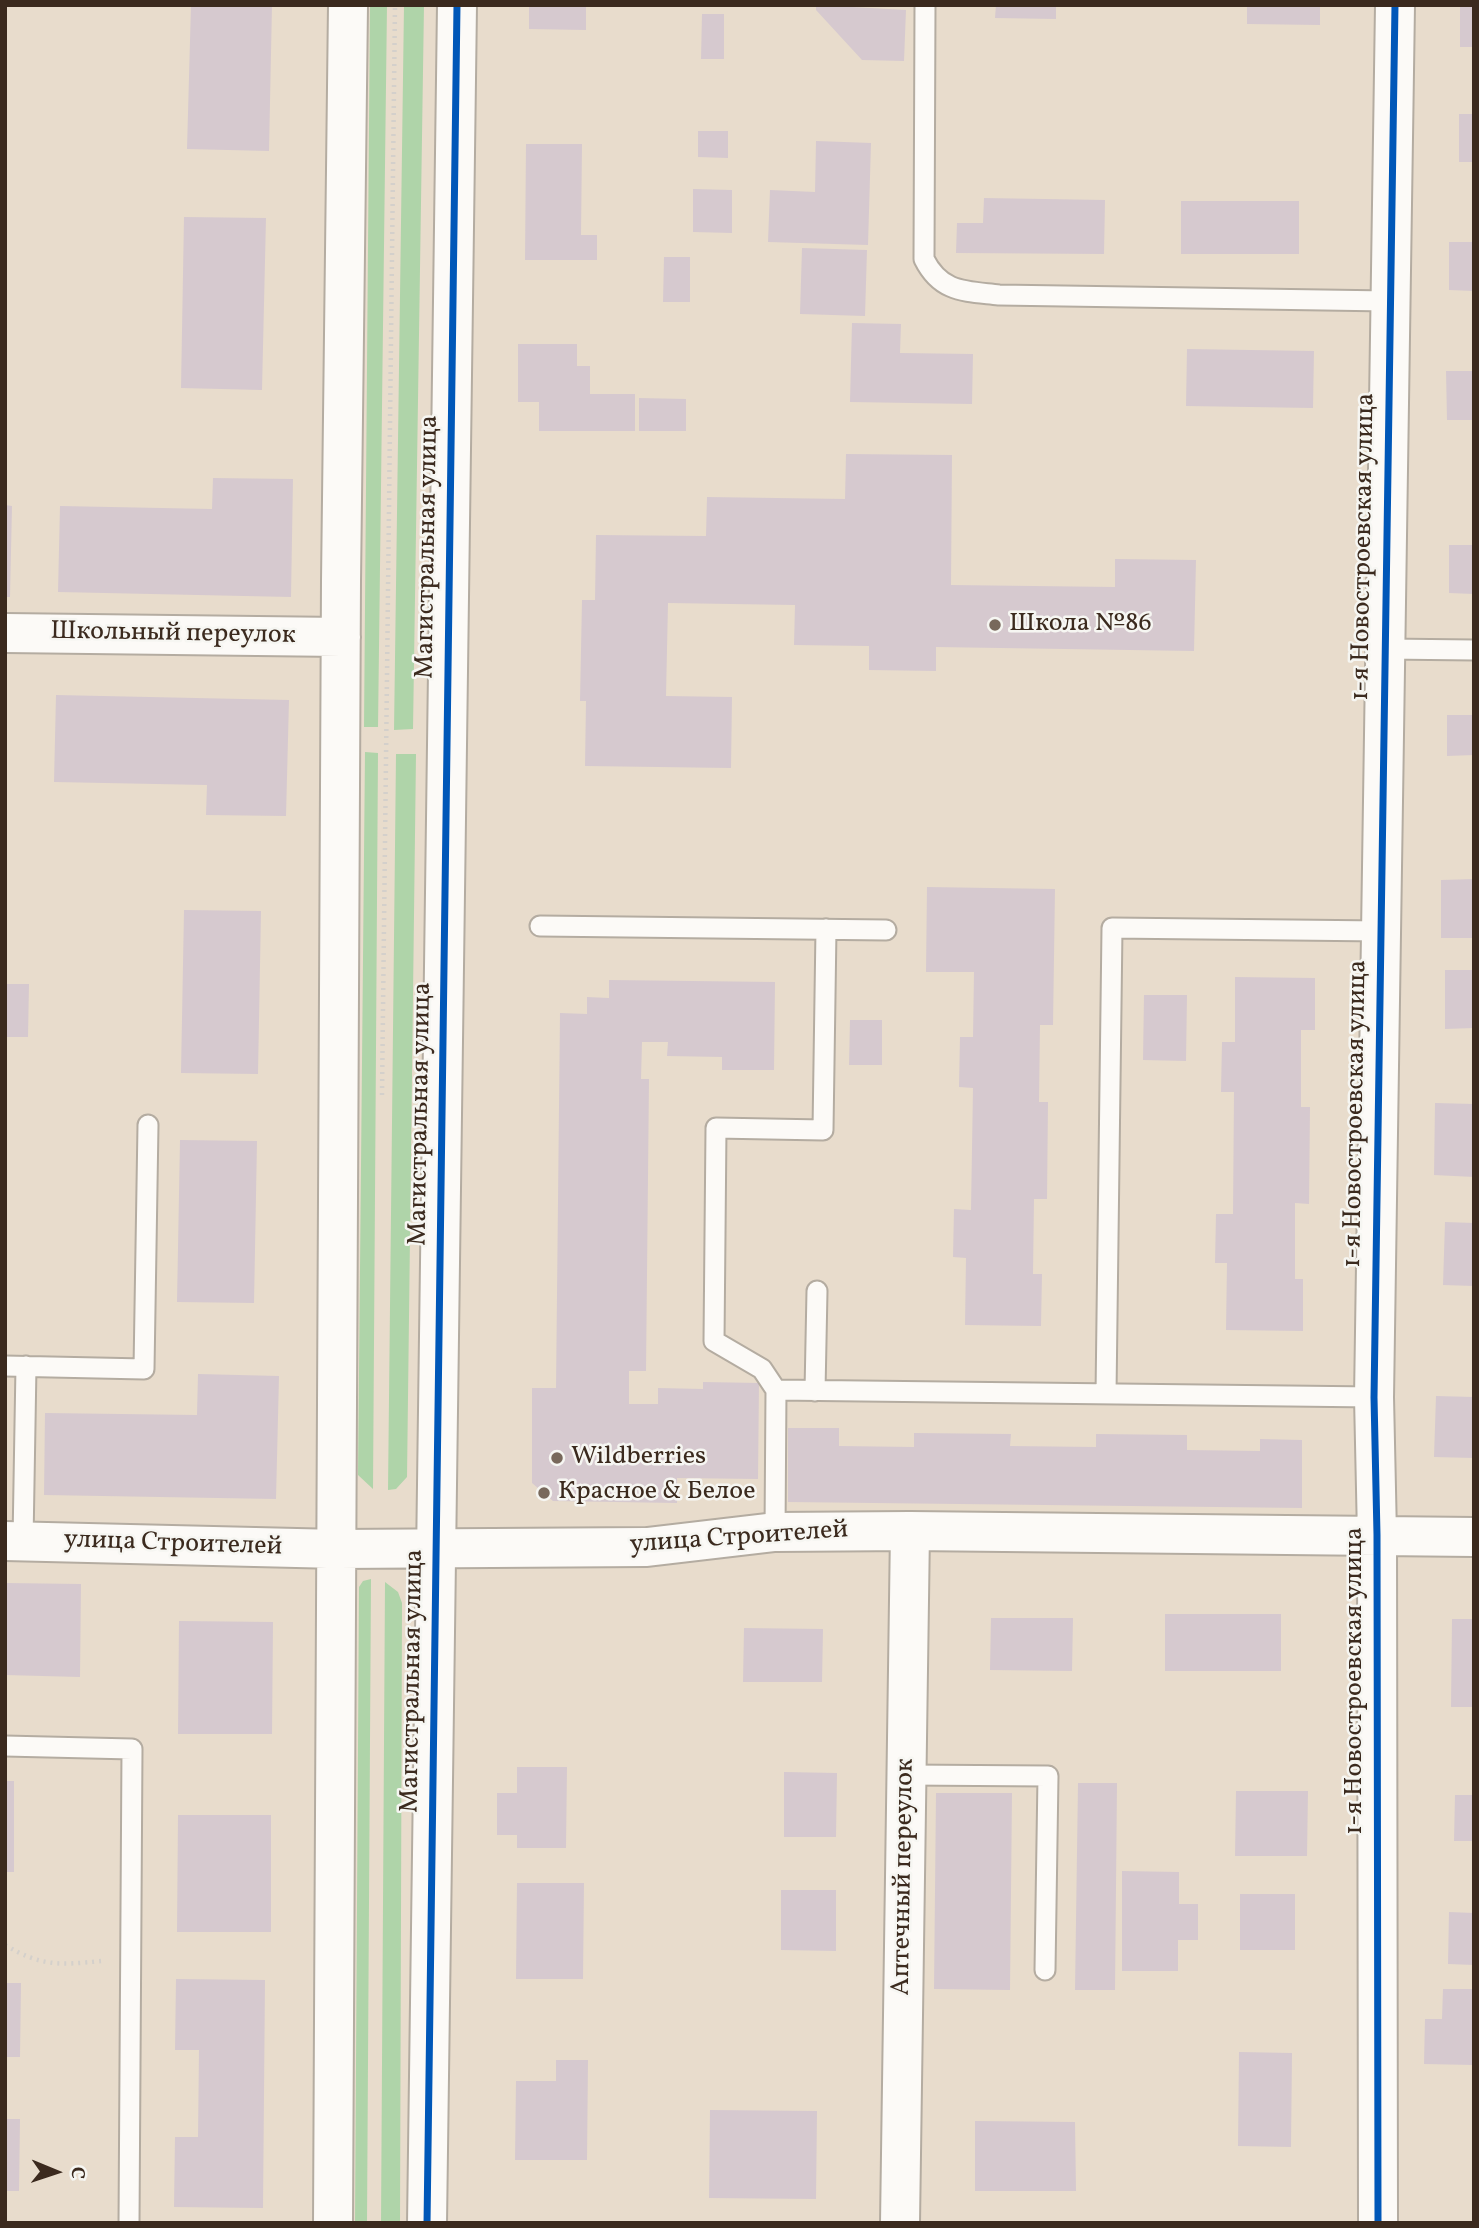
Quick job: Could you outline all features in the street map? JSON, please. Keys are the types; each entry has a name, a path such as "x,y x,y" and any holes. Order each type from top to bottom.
{"street":[{"path":"333,2223 341,637 348,5"},
{"name":"Магистральная улица","path":"427,2223 457,5"},
{"name":"1-я Новостроевская улица","path":"1378,2223 1377,1535 1374,1396 1386,649 1388,301 1395,5"},
{"name":"Школьный переулок","path":"5,633 341,637"},
{"name":"Аптечный переулок","path":"901,2223 910,1531"},
{"name":"улица Строителей","path":"14,1541 338,1549 647,1547 775,1532 1474,1537"}],"lane":[{"path":"925,5 924,259 933,277 956,290 999,295 1388,301"},
{"path":"1386,649 1474,650"},
{"path":"540,926 886,930"},
{"path":"1106,1394 1112,928 1381,931"},
{"path":"775,1532 776,1390 762,1369 714,1341 716,1128 823,1130 826,929"},
{"path":"5,1366 144,1369 148,1125"},
{"path":"815,1391 817,1291"},
{"path":"14,1541 26,1366"},
{"path":"776,1390 1374,1396"},
{"path":"5,1746 132,1749 129,2223"},
{"path":"906,1774 1048,1776 1045,1970"}],"path":[{"path":"382,1102 395,5"},
{"path":"5,1945 30,1960 64,1965 130,1958"}],"green space":[{"path":"370,5 387,5 378,727 364,727"},
{"path":"404,5 424,5 413,729 394,730"},
{"path":"365,752 378,753 373,1489 358,1475"},
{"path":"396,754 416,754 407,1477 396,1489 388,1490"},
{"path":"371,1579 367,2223 355,2223 359,1587 363,1581"},
{"path":"385,1582 398,1592 402,1603 400,2223 381,2223"}],"building":[{"path":"191,5 272,5 269,151 187,149"},
{"path":"529,5 586,5 586,30 529,29"},
{"path":"816,5 906,10 904,61 862,60 816,10"},
{"path":"996,5 1056,5 1056,19 995,18"},
{"path":"1247,5 1320,5 1320,25 1247,24"},
{"path":"1460,5 1474,5 1474,47 1460,47"},
{"path":"702,14 724,14 724,59 701,59"},
{"path":"1459,114 1474,114 1474,162 1459,162"},
{"path":"698,131 728,131 728,158 698,157"},
{"path":"816,141 871,143 868,245 768,242 770,190 815,192"},
{"path":"526,144 582,144 581,235 597,235 597,260 525,260"},
{"path":"693,189 732,190 732,233 693,232"},
{"path":"984,198 1105,200 1104,254 956,253 957,223 983,223"},
{"path":"1181,201 1299,201 1299,254 1181,254"},
{"path":"184,217 266,218 262,390 181,388"},
{"path":"1449,242 1474,242 1474,291 1449,290"},
{"path":"802,248 867,250 865,316 800,314"},
{"path":"664,257 690,257 690,302 663,302"},
{"path":"852,323 901,324 900,353 973,354 972,404 850,402"},
{"path":"518,344 577,344 577,366 590,366 590,394 635,394 635,431 539,431 539,402 518,402"},
{"path":"1187,349 1314,351 1313,408 1186,406"},
{"path":"1446,371 1474,371 1474,420 1447,420"},
{"path":"639,398 686,399 686,431 639,431"},
{"name":"Школа №86","path":"846,454 952,455 951,585 1115,587 1115,559 1196,560 1194,651 936,647 936,671 869,670 869,646 794,645 795,605 668,603 666,696 732,697 731,768 585,766 586,701 580,701 582,600 595,600 596,535 706,536 707,497 845,499"},
{"path":"213,478 293,479 291,597 58,592 60,506 212,509"},
{"path":"5,505 12,506 10,597 5,597"},
{"path":"1449,545 1474,545 1474,594 1449,593"},
{"path":"56,695 289,700 286,816 206,815 207,785 54,782"},
{"path":"1447,715 1474,715 1474,755 1447,756"},
{"path":"1474,879 1474,938 1441,938 1441,880"},
{"path":"927,887 1055,889 1053,1025 1040,1025 1039,1102 1048,1102 1047,1199 1034,1199 1033,1274 1042,1274 1041,1326 965,1325 966,1258 953,1257 954,1209 971,1210 973,1088 959,1087 960,1037 973,1037 974,972 926,972"},
{"path":"184,910 261,911 258,1074 181,1073"},
{"path":"1445,970 1474,970 1474,1028 1445,1029"},
{"path":"1235,977 1315,978 1315,1030 1301,1030 1301,1107 1310,1107 1309,1204 1295,1203 1295,1279 1303,1279 1303,1331 1226,1330 1227,1263 1215,1263 1216,1214 1233,1214 1234,1092 1221,1092 1222,1042 1235,1042"},
{"path":"609,980 775,982 774,1070 722,1070 722,1057 667,1056 668,1042 642,1042 641,1079 649,1079 646,1371 629,1371 629,1404 658,1404 658,1388 703,1389 703,1382 759,1383 758,1479 677,1478 677,1503 553,1501 532,1483 532,1388 556,1388 560,1013 587,1014 587,997 609,998"},
{"path":"5,984 29,984 28,1037 5,1037"},
{"path":"1144,995 1187,995 1186,1061 1143,1060"},
{"path":"850,1020 882,1020 882,1065 849,1065"},
{"path":"1435,1103 1474,1104 1474,1177 1434,1175"},
{"path":"180,1140 257,1141 254,1303 177,1302"},
{"path":"1445,1222 1474,1223 1474,1286 1443,1285"},
{"path":"198,1374 279,1376 276,1499 44,1495 45,1413 197,1415"},
{"path":"1436,1396 1474,1397 1474,1458 1434,1457"},
{"path":"788,1428 839,1428 839,1446 914,1447 914,1433 1011,1434 1010,1446 1096,1447 1096,1434 1187,1435 1187,1450 1260,1451 1260,1439 1302,1440 1302,1508 788,1502"},
{"path":"5,1583 81,1584 80,1677 5,1675"},
{"path":"1165,1614 1281,1614 1281,1671 1165,1671"},
{"path":"991,1618 1073,1618 1072,1671 990,1670"},
{"path":"1452,1619 1474,1619 1474,1707 1451,1707"},
{"path":"179,1621 273,1622 272,1734 178,1734"},
{"path":"744,1628 823,1629 822,1682 743,1682"},
{"path":"517,1767 567,1767 566,1848 517,1848 517,1835 497,1835 497,1793 517,1793"},
{"path":"784,1772 837,1773 836,1837 784,1837"},
{"path":"5,1781 14,1781 14,1872 5,1872"},
{"path":"1078,1783 1117,1783 1115,1990 1075,1990"},
{"path":"1236,1791 1308,1791 1307,1856 1235,1856"},
{"path":"936,1793 1012,1793 1010,1990 934,1989"},
{"path":"1455,1795 1474,1795 1474,1841 1454,1841"},
{"path":"178,1815 271,1815 271,1932 177,1932"},
{"path":"1122,1871 1179,1872 1179,1904 1198,1904 1198,1940 1178,1940 1178,1971 1122,1971"},
{"path":"517,1883 584,1883 583,1979 516,1979"},
{"path":"781,1890 836,1890 836,1951 781,1950"},
{"path":"1240,1894 1295,1894 1295,1950 1240,1950"},
{"path":"1449,1912 1474,1913 1474,1965 1448,1964"},
{"path":"176,1979 265,1980 263,2208 174,2207 175,2137 198,2137 199,2050 175,2050"},
{"path":"5,1983 21,1983 20,2057 5,2057"},
{"path":"1443,1989 1474,1989 1474,2065 1424,2064 1425,2019 1442,2019"},
{"path":"1239,2052 1292,2053 1291,2147 1238,2146"},
{"path":"556,2060 588,2060 587,2160 515,2160 516,2081 556,2081"},
{"path":"710,2110 817,2111 816,2199 709,2198"},
{"path":"5,2119 20,2119 19,2191 5,2191"},
{"path":"975,2121 1075,2122 1076,2191 975,2191"}],"cycle path":[{"path":"427,2223 457,5"},
{"path":"1378,2223 1377,1535 1374,1397 1395,5"}],"place":[{"name":"Школа №86","path":"995,625"},
{"name":"Wildberries","path":"557,1458"},
{"name":"Красное & Белое","path":"544,1493"}]}
